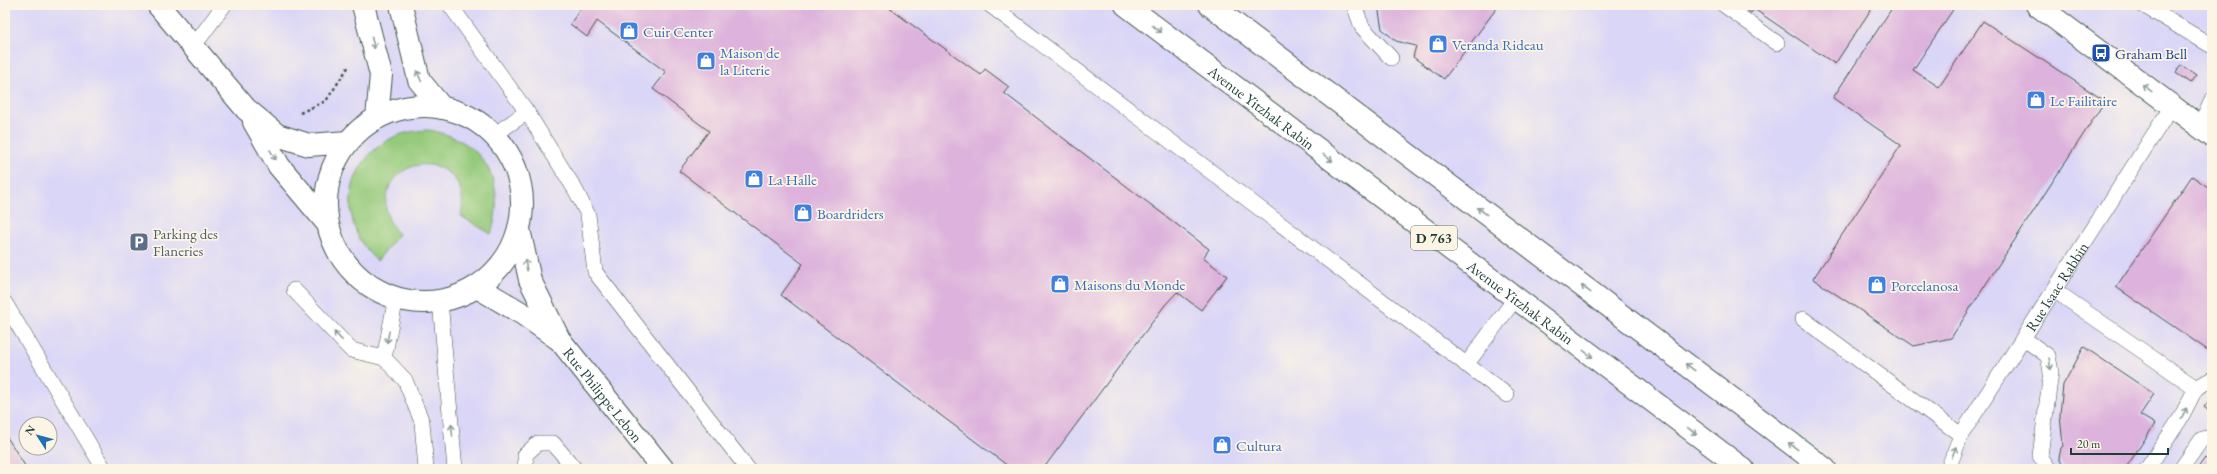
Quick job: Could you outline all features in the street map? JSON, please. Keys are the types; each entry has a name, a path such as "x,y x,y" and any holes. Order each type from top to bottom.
{"street":[{"path":"158,5 246,109 277,135 309,145 348,142"},
{"path":"363,5 381,75 377,118"},
{"path":"401,5 419,80 442,108"},
{"name":"Avenue Yitzhak Rabin","path":"1126,5 1743,469"},
{"path":"1210,5 1825,469"},
{"path":"2037,5 2206,131"},
{"path":"419,106 442,108 470,117 494,135 509,155 519,178 522,203 519,228 506,256 495,271 477,287 459,296 440,301 418,302 396,298 376,290 359,278 344,262 334,244 328,223 326,194 333,167 348,142 377,118 398,109 419,106"},
{"path":"246,109 279,166 328,223"},
{"name":"Rue Philippe Lebon","path":"519,228 530,280 559,339 663,469"},
{"name":"Rue Philippe Lebon","path":"477,287 524,314 559,339"}],"lane":[{"path":"193,47 224,5"},
{"path":"450,5 527,112 576,190 588,215 595,272 748,469"},
{"path":"990,5 1507,395"},
{"path":"1354,5 1362,27 1390,58"},
{"path":"1724,5 1777,43"},
{"path":"2143,5 2212,46"},
{"path":"2206,131 2212,100"},
{"name":"Rue Isaac Rabbin","path":"1948,469 1961,435 2172,106"},
{"path":"494,135 527,112"},
{"path":"294,290 352,350 384,358 405,380 422,422 426,469"},
{"path":"2054,290 2196,388"},
{"path":"384,358 396,298"},
{"path":"1466,365 1515,299"},
{"path":"440,301 455,469"},
{"path":"5,303 104,469"},
{"path":"1803,319 1961,435"},
{"path":"2023,338 2048,356 2051,372 2040,456 2049,469"},
{"path":"2147,469 2180,419 2196,388 2212,379"},
{"path":"2181,469 2202,439 2212,437"},
{"path":"526,469 525,455 538,443 553,443 575,469"}],"path":[{"path":"295,115 326,101 348,66 377,58"}],"shaded area":[{"path":"5,5 2212,5 2212,469 5,469"}],"green space":[{"path":"428,130 447,135 463,143 477,153 486,166 493,180 496,197 495,215 491,234 461,216 462,194 458,183 450,174 435,166 420,165 407,169 396,178 388,190 386,204 389,219 399,234 377,261 364,246 356,230 351,213 351,195 355,178 363,163 376,149 392,138 414,131"}],"building":[{"path":"577,5 885,5 981,75 985,69 1009,87 1004,93 1209,249 1203,258 1227,276 1201,310 1177,292 1165,305 1043,469 1012,469 781,295 803,264 679,171 709,131 653,89 666,72 597,21 587,37 570,24 581,8"},
{"name":"Veranda Rideau","path":"1381,5 1499,5 1444,79 1413,57 1416,46 1396,41 1382,29 1379,12"},
{"path":"1740,5 1874,5 1835,64 1754,9 1751,13"},
{"path":"1894,5 1956,5 1913,70 1939,87 1983,21 2105,101 1951,338 1914,346 1813,279 1901,145 1833,98"},
{"path":"2181,65 2196,75 2190,83 2176,73"},
{"path":"2192,176 2212,190 2212,353 2116,287"},
{"path":"2084,347 2154,394 2140,415 2155,424 2125,469 2068,469 2062,464 2059,458 2061,448 2063,446 2060,415 2063,385"},
{"path":"2212,397 2212,413 2204,407"},
{"path":"5,434 27,469 5,469"},
{"path":"2205,458 2212,463 2212,469 2197,469"}],"place":[{"name":"Cuir Center","path":"629,31"},
{"name":"Veranda Rideau","path":"1438,44"},
{"name":"Graham Bell","path":"2101,53"},
{"name":"Maison de la Literie","path":"706,61"},
{"name":"Le Failitaire","path":"2036,100"},
{"name":"La Halle","path":"754,179"},
{"name":"Boardriders","path":"803,213"},
{"name":"Parking des Flaneries","path":"139,242"},
{"name":"Maisons du Monde","path":"1060,284"},
{"name":"Porcelanosa","path":"1877,285"},
{"name":"Cultura","path":"1222,445"}]}
